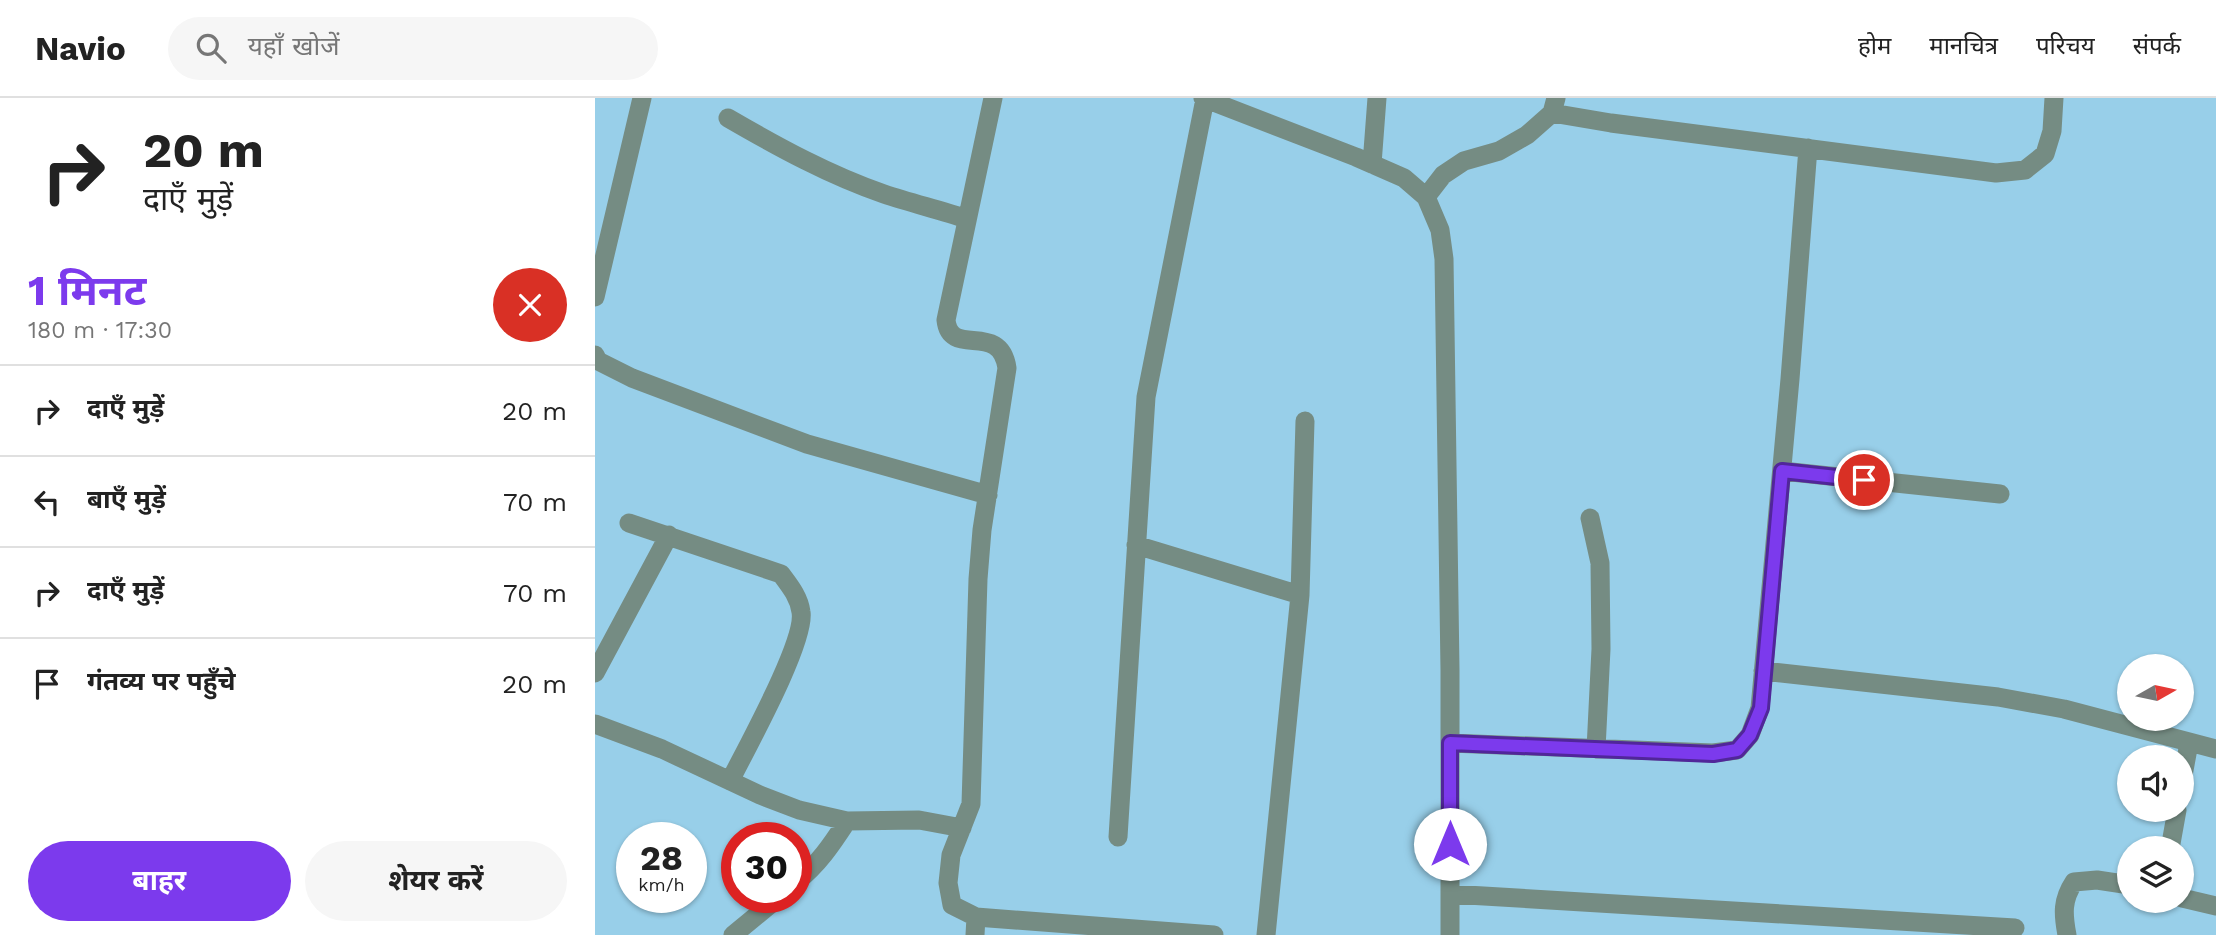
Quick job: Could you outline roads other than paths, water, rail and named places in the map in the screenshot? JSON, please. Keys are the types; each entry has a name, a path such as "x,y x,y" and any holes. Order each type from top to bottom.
{"street":[{"path":"595,297 642,98"},
{"path":"993,98 948,308 947,327 951,335 1000,347 1005,355 1007,368 978,579 971,804 951,855 948,883 952,905 976,926 1214,935"},
{"path":"1118,837 1146,397 1204,98 1404,178 1426,197 1440,230 1444,258 1450,935"},
{"path":"1372,164 1377,98"},
{"path":"1426,197 1443,175 1464,161 1499,151 1527,135 1554,105 1611,124 1996,173 2025,170 2045,154 2052,131 2054,98"},
{"path":"728,118 790,153 845,178 883,193 967,219"},
{"path":"1450,743 1713,754 1737,750 1750,735 1761,708 1808,149"},
{"path":"595,355 598,361 632,378 807,444 988,495"},
{"path":"1266,935 1300,595 1305,421"},
{"path":"1782,471 2000,494"},
{"path":"1590,518 1601,576 1601,649 1596,749"},
{"path":"629,523 781,574 795,591 801,612 801,628 790,658 730,781"},
{"path":"595,673 669,535"},
{"path":"1136,545 1300,595"},
{"path":"1763,671 1999,697 2064,709 2216,749"},
{"path":"595,724 662,749 799,810 847,821 919,820 962,828"},
{"path":"812,867 821,859 847,821"},
{"path":"2067,935 2063,914 2066,895 2074,882 2097,880 2117,883"},
{"path":"1450,894 2015,928"},
{"path":"2194,901 2216,906"},
{"path":"733,935 760,913"}]}
